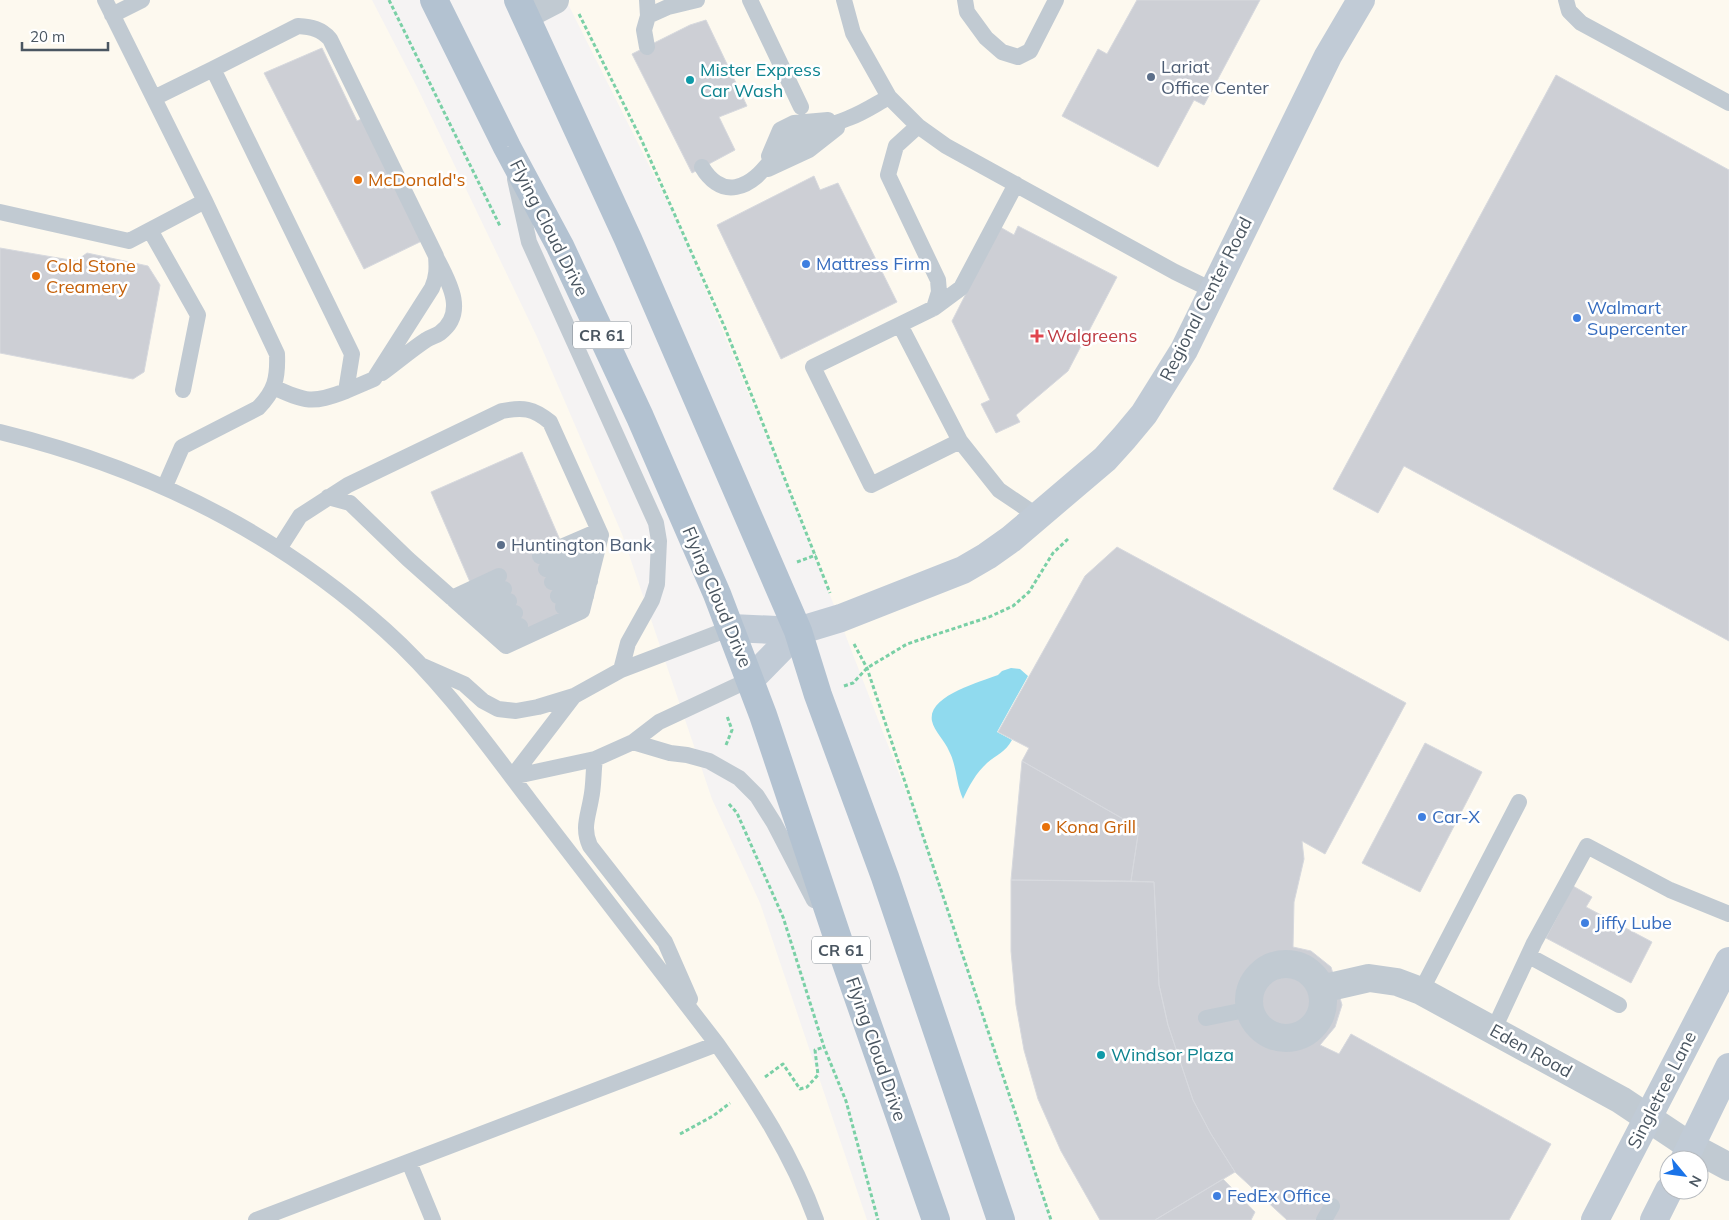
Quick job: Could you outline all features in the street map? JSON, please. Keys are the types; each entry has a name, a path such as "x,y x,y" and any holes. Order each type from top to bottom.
{"main road":[{"name":"Flying Cloud Drive","path":"434,0 507,147 560,246 640,417 731,628 751,679 843,954 936,1220"},
{"path":"522,7 628,238 798,631 818,695 885,877 1001,1220"}],"street":[{"path":"522,7 555,0"},
{"name":"Regional Center Road","path":"731,628 798,631 841,618 963,570 1003,545 1039,517 1104,458 1144,414 1184,350 1328,56 1361,0"},
{"name":"Regional Center Road","path":"751,679 798,631"},
{"name":"Singletree Lane","path":"1595,1220 1729,961"},
{"path":"1277,965 1299,966 1316,979 1321,989 1323,1001 1321,1013 1315,1024 1306,1032 1295,1036 1278,1036 1262,1029 1254,1020 1250,1009 1251,992 1258,977 1267,969 1277,965"},
{"name":"Eden Road","path":"1321,989 1369,978 1397,982 1421,991 1621,1100 1648,1117 1684,1150"},
{"path":"1688,1150 1729,1067"},
{"name":"Eden Road","path":"1709,1160 1729,1167"},
{"path":"1654,1220 1664,1200"}],"lane":[{"path":"105,0 205,201 277,354 278,373 268,398 258,408 182,447 165,486"},
{"path":"112,15 142,0"},
{"path":"647,46 644,30 648,8 668,7 697,0"},
{"path":"750,0 801,107"},
{"path":"844,0 853,33 889,96 918,126 946,146 1175,272 1212,290"},
{"path":"965,0 967,12 986,38 1002,52 1018,57 1030,51 1056,0"},
{"path":"1566,0 1568,11 1581,23 1729,103"},
{"path":"154,98 298,26 312,27 324,32 330,39 450,282 455,308 448,326 439,334 427,339 374,379 326,398 310,401 300,400 273,387"},
{"path":"214,69 352,354 346,391"},
{"path":"702,167 711,179 719,185 729,188 738,187 764,170 787,143 850,118 889,96"},
{"path":"918,126 896,146 888,174 938,280 939,292 934,308"},
{"path":"507,147 529,242 656,522 660,541 657,584 652,600 628,643 621,670"},
{"path":"960,441 871,486 813,367 934,308 962,288 1016,184"},
{"path":"0,212 129,241 205,201"},
{"path":"150,230 198,315 183,390"},
{"path":"374,379 432,288 436,279 436,256"},
{"path":"900,325 960,441 999,490 1039,517"},
{"path":"279,549 300,516 328,497 348,485 502,411 515,408 527,409 539,412 550,422 598,538 582,611 506,646 381,534 350,503 328,497"},
{"path":"0,432 41,443 165,486 247,529 319,576 372,620 420,664 479,734 717,1044 754,1096 785,1149 809,1200 816,1220"},
{"path":"552,582 598,538"},
{"path":"552,582 594,563"},
{"path":"552,582 588,588"},
{"path":"474,617 509,601"},
{"path":"474,617 509,601"},
{"path":"474,617 509,601"},
{"path":"420,664 464,684 482,701 498,709 516,711 538,707 574,696 621,670 731,628"},
{"path":"512,777 594,758 633,742 659,722 751,679"},
{"path":"512,777 574,696"},
{"path":"633,742 709,761 739,778 757,796 774,823 843,954"},
{"path":"594,758 591,798 586,817 585,836 590,846 665,942 700,1022"},
{"path":"1421,991 1519,802"},
{"path":"1494,1031 1529,956 1587,846 1670,890 1729,914"},
{"path":"1529,956 1619,1004"},
{"path":"1206,1018 1250,1009"},
{"path":"256,1220 717,1044"},
{"path":"409,1162 433,1220"}],"path":[{"path":"867,668 908,644 990,617 1014,606 1028,592 1053,553 1068,539"}],"shaded area":[{"path":"0,0 372,0 417,87 537,337 622,534 712,799 760,903 867,1220 0,1220"},
{"path":"566,0 1729,0 1729,1220 1051,1220 922,833 806,533 679,225"}],"water":[{"path":"1011,668 1020,669 1028,676 997,732 1012,740 1004,751 979,771 963,799 952,757 933,725 933,712 938,704 956,691"}],"building":[{"name":"Lariat Office Center","path":"1137,0 1260,0 1204,105 1194,100 1158,167 1062,116 1098,49 1107,54"},
{"name":"Mister Express Car Wash","path":"706,20 747,106 719,117 735,150 692,173 632,54 690,25"},
{"name":"McDonald's","path":"322,48 357,121 366,117 426,239 364,269 264,73"},
{"name":"Walmart Supercenter","path":"1556,75 1729,170 1729,641 1404,466 1378,513 1333,489"},
{"name":"Mattress Firm","path":"814,176 820,190 838,183 897,302 781,359 717,225"},
{"name":"Walgreens","path":"1018,226 1117,277 1068,371 1016,415 1020,422 996,433 981,404 990,400 952,321 1000,227 1014,235"},
{"path":"0,248 76,261 87,253 148,266 160,285 144,372 133,379 0,353"},
{"name":"Huntington Bank","path":"522,452 560,540 567,617 524,636 470,582 431,492"},
{"path":"1117,547 1406,703 1325,854 1302,841 1304,859 1294,902 1293,947 1311,951 1331,967 1342,1005 1335,1027 1320,1045 1339,1054 1351,1034 1551,1144 1509,1220 1287,1220 1235,1172 1211,1134 1193,1100 1168,1025 1159,985 1154,882 1131,881 1139,828 1022,761 1029,748 998,732 1085,576"},
{"name":"Car-X","path":"1425,743 1482,772 1420,892 1362,863"},
{"path":"1022,761 1139,828 1131,881 1011,880"},
{"name":"Windsor Plaza","path":"1011,880 1154,882 1159,985 1168,1025 1193,1100 1211,1134 1235,1172 1155,1220 1100,1220 1061,1151 1038,1099 1024,1050 1016,1005 1011,951"},
{"name":"Jiffy Lube","path":"1573,886 1592,897 1586,907 1652,942 1631,983 1546,938"},
{"name":"FedEx Office","path":"1223,1179 1255,1212 1251,1220 1155,1220"}],"place":[{"name":"Lariat Office Center","path":"1151,77"},
{"name":"Mister Express Car Wash","path":"690,80"},
{"name":"McDonald's","path":"358,180"},
{"name":"Mattress Firm","path":"806,264"},
{"name":"Cold Stone Creamery","path":"36,276"},
{"name":"Walmart Supercenter","path":"1577,318"},
{"name":"Walgreens","path":"1037,336"},
{"name":"Huntington Bank","path":"501,545"},
{"name":"Car-X","path":"1422,817"},
{"name":"Kona Grill","path":"1046,827"},
{"name":"Jiffy Lube","path":"1585,923"},
{"name":"Windsor Plaza","path":"1101,1055"},
{"name":"FedEx Office","path":"1217,1196"}]}
